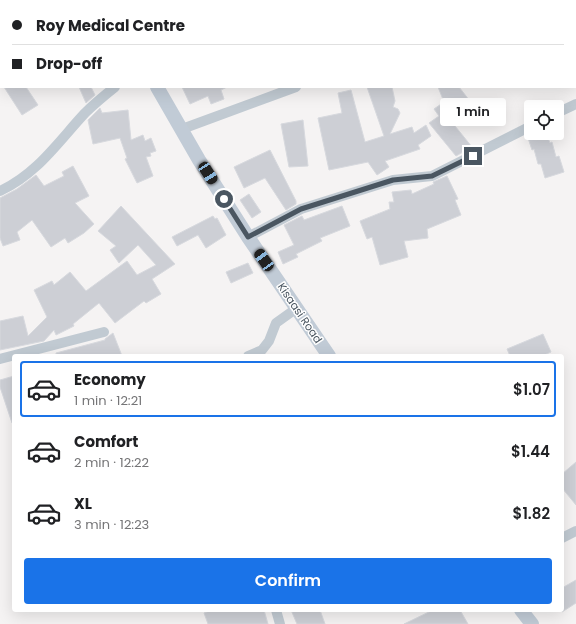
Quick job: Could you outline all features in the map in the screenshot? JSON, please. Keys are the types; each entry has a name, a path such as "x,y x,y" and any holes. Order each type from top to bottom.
{"main road":[{"name":"Kisaasi Road","path":"158,88 199,160 248,237 328,354"},
{"path":"523,612 532,624"}],"street":[{"path":"0,191 23,178 40,164 85,113 114,88"},
{"path":"182,129 293,88"},
{"path":"564,110 576,104"},
{"path":"248,237 301,209 393,180 432,176 524,130"},
{"path":"253,354 262,350 269,341 276,323 297,308"},
{"path":"19,354 104,332"},
{"path":"0,359 12,356"},
{"path":"564,537 576,531"},
{"path":"277,612 280,624"}],"building":[{"path":"5,88 27,88 38,105 22,115"},
{"path":"79,88 92,88 95,95 86,103"},
{"path":"182,88 225,88 221,90 224,99 211,104 208,96 190,104"},
{"path":"367,88 392,88 395,101 393,107 398,109 400,113 390,134 412,127 414,133 426,125 431,136 418,145 420,149 385,161 389,167 377,175 368,162 329,170 318,118 342,113 338,93 351,90 365,142 384,136"},
{"path":"438,88 460,88 473,105 451,121 472,147 456,156 429,123 439,116 434,109 444,102"},
{"path":"100,108 102,113 128,110 131,140 143,135 145,141 151,138 156,151 150,153 151,156 146,157 153,176 137,183 125,159 127,158 120,138 93,144 88,120"},
{"path":"303,120 308,166 289,167 281,124"},
{"path":"529,140 549,140 550,143 552,142 556,157 559,156 564,172 545,178 541,164 538,164 534,149 532,150"},
{"path":"270,150 296,201 296,204 286,210 265,178 244,188 234,167"},
{"path":"73,166 89,196 75,203 94,224 84,233 68,243 65,238 51,247 32,220 17,232 20,240 3,246 0,238 0,198 17,189 36,175 44,186 64,176 62,172"},
{"path":"447,176 458,199 455,200 461,215 427,229 428,238 404,241 408,257 380,265 372,237 367,239 360,221 390,209 389,202 394,202 392,192 411,190 412,194"},
{"path":"249,194 261,212 252,218 240,200"},
{"path":"121,206 175,264 152,279 161,294 146,303 144,301 115,323 99,303 73,324 74,326 56,335 54,330 44,341 0,350 0,321 23,316 28,336 47,317 34,290 52,281 54,285 70,272 86,291 127,261 137,275 156,265 138,245 119,263 110,250 116,246 98,231"},
{"path":"342,206 350,226 320,238 322,241 296,254 298,257 283,264 278,252 294,245 284,225 302,216 304,220"},
{"path":"213,216 215,219 217,218 226,235 206,248 198,235 177,246 172,237"},
{"path":"248,263 253,273 231,283 226,272"},
{"path":"113,333 121,354 56,354 105,340"},
{"path":"543,334 551,352 546,354 509,354 507,349"},
{"path":"12,377 12,423 0,387 0,380"},
{"path":"576,462 576,505 564,490 564,472"},
{"path":"576,580 576,603 564,611 564,587"},
{"path":"265,612 268,624 208,624 204,613"},
{"path":"292,612 321,612 325,624 297,624"},
{"path":"429,612 461,612 468,624 404,624"}],"route":[{"path":"224,199 248,237 301,209 393,180 432,176 473,156"}]}
